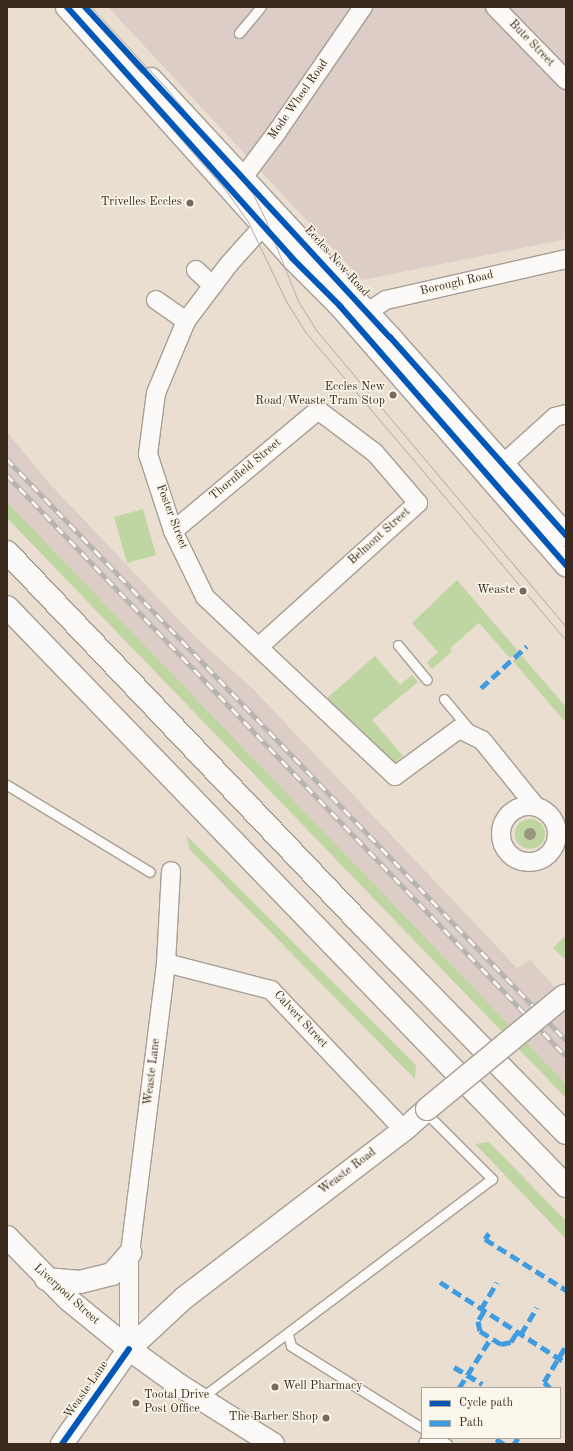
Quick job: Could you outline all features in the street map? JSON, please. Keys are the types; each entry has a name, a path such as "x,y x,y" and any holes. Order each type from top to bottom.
{"main road":[{"name":"Eccles New Road","path":"67,7 238,184"},
{"name":"Eccles New Road","path":"85,7 238,184 497,470 566,535"},
{"name":"Eccles New Road","path":"497,470 566,566"},
{"path":"7,552 362,925 566,1133"},
{"path":"7,607 566,1186"},
{"name":"Weaste Road","path":"129,1349 184,1298 404,1130 565,995"},
{"name":"Liverpool Street","path":"7,1237 46,1279 129,1349 200,1399 273,1444"},
{"path":"46,1279 80,1282 112,1274 130,1254"},
{"name":"Weaste Lane","path":"62,1444 129,1349"}],"street":[{"name":"Mode Wheel Road","path":"238,184 278,132 362,7"},
{"name":"Bute Street","path":"495,7 566,80"},
{"name":"Foster Street","path":"269,218 186,321 156,393 148,454 173,531 205,596 260,646 396,776 460,729 473,734"},
{"name":"Borough Road","path":"360,317 386,300 566,259"},
{"path":"196,270 213,286"},
{"path":"156,300 186,321"},
{"name":"Thornfield Street","path":"173,531 318,410"},
{"name":"Belmont Street","path":"260,646 418,503 375,453 318,410"},
{"path":"497,470 555,417 566,414"},
{"path":"473,734 487,746 536,807"},
{"name":"Weaste Lane","path":"129,1349 130,1254 166,963 171,871"},
{"name":"Calvert Street","path":"166,963 271,990 404,1130"}],"lane":[{"path":"239,33 261,7"},
{"path":"398,645 428,680"},
{"path":"444,699 473,734"},
{"path":"7,785 150,872"},
{"path":"200,1399 492,1179 426,1110"},
{"path":"288,1334 291,1346 421,1427"}],"shaded area":[{"path":"108,7 566,7 566,239 362,280"},
{"path":"7,432 49,483 194,636 252,688 517,968 530,960 566,999 566,1084 7,502"}],"green space":[{"path":"7,502 566,1084 566,1098 7,518"},
{"path":"143,509 156,555 127,563 114,517"},
{"path":"457,580 518,651 510,658 479,623 450,648 452,651 432,669 427,662 438,652 412,623"},
{"path":"521,655 566,707 566,723 513,661"},
{"path":"375,656 400,685 412,675 418,682 372,720 403,756 392,765 325,700"},
{"path":"530,819 541,823 545,834 541,845 530,849 519,845 515,834 519,823"},
{"path":"186,835 416,1065 415,1079 190,850"},
{"path":"566,935 566,960 553,948"},
{"path":"489,1142 566,1221 566,1239 475,1144"}],"tram line":[{"path":"65,7 225,189 248,222 286,301 307,334 566,640"},
{"path":"91,7 166,88 253,194 266,221 298,301 316,330 566,627"}],"railway":[{"path":"7,459 566,1040"},
{"path":"7,475 566,1056"}],"marked path":[{"path":"481,688 527,646"},
{"path":"489,1233 485,1239 566,1290"},
{"path":"440,1282 566,1363"},
{"path":"481,1309 497,1282"},
{"path":"521,1334 537,1307"},
{"path":"484,1311 478,1321 480,1331 501,1344 511,1342 517,1332"},
{"path":"460,1387 491,1338"},
{"path":"549,1387 544,1382 566,1346"},
{"path":"454,1367 482,1384"},
{"path":"496,1439 504,1444"},
{"path":"514,1444 517,1439"}],"cycle path":[{"path":"67,7 292,258 340,306 566,565"},
{"path":"85,7 390,337 566,535"},
{"path":"62,1444 129,1349"}],"place":[{"name":"Trivelles Eccles","path":"190,203"},
{"name":"Eccles New Road/Weaste Tram Stop","path":"393,395"},
{"name":"Weaste","path":"523,591"},
{"name":"Well Pharmacy","path":"275,1387"},
{"name":"Tootal Drive Post Office","path":"136,1403"},
{"name":"The Barber Shop","path":"326,1418"}]}
